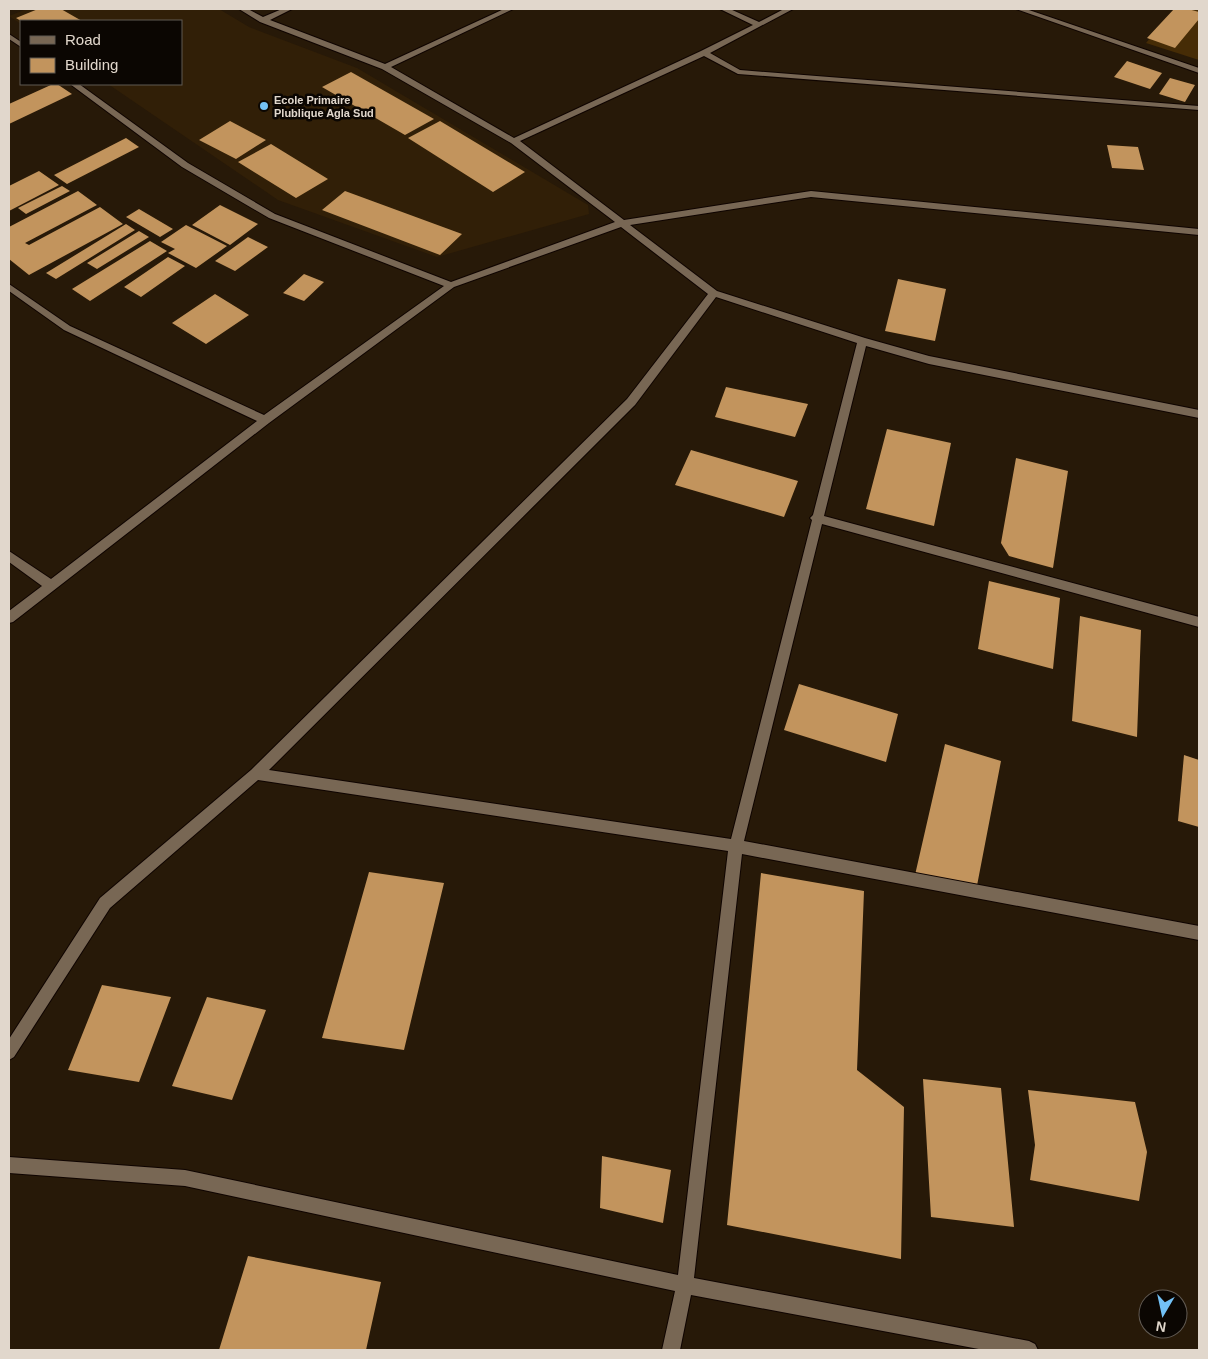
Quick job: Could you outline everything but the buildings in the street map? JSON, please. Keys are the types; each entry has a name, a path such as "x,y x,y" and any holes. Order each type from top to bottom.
{"street":[{"path":"243,9 263,20 385,67 514,141 714,293 862,341 929,360 1199,414"},
{"path":"263,20 288,9"},
{"path":"385,67 509,9"},
{"path":"724,9 758,24"},
{"path":"514,141 704,53 789,9"},
{"path":"1020,9 1199,71"},
{"path":"9,36 20,44"},
{"path":"704,53 738,72 1199,108"},
{"path":"75,85 186,165 272,216 451,285"},
{"path":"9,618 265,420 451,285 622,224 811,194 1199,232"},
{"path":"9,287 67,328 265,420"},
{"path":"9,1052 105,903 256,774 631,402 714,293"},
{"path":"671,1350 685,1285 736,846 816,518 862,341"},
{"path":"816,518 1199,622"},
{"path":"9,556 50,585"},
{"path":"256,774 736,846 1199,933"},
{"path":"9,1165 185,1178 685,1285 1029,1350"}],"shaded area":[{"path":"27,9 219,9 249,27 357,68 588,205 589,214 437,257 278,200 109,85 182,85 182,20 20,20 20,23 9,16"},
{"path":"1175,9 1199,9 1199,60 1146,43"}],"place":[{"name":"Ecole Primaire Plublique Agla Sud","path":"264,106"}]}
